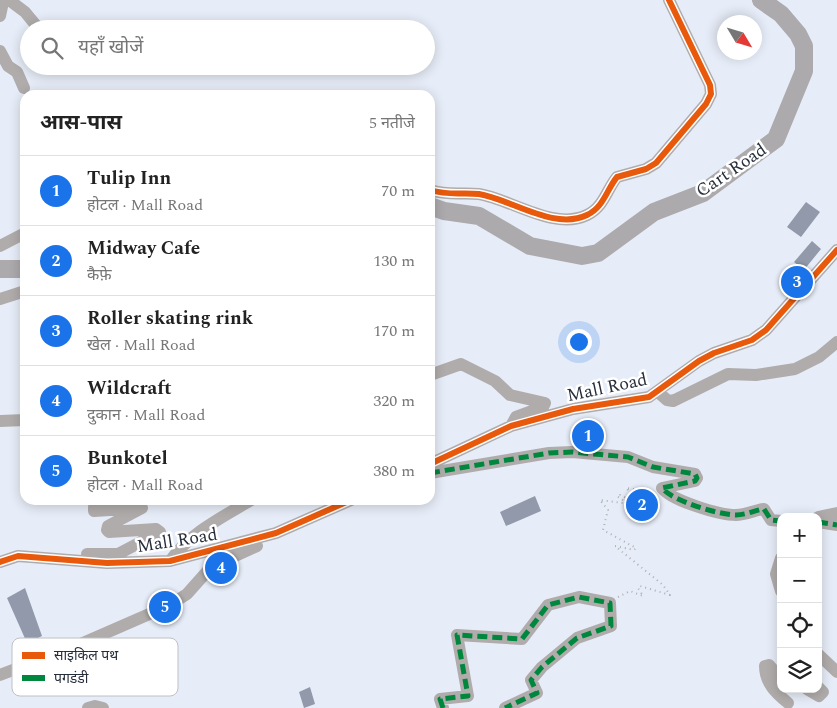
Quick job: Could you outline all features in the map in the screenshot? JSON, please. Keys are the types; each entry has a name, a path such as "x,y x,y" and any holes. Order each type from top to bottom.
{"highway":[{"name":"Cart Road","path":"435,208 444,211 479,216 530,246 582,256 598,253 654,212 703,193 776,140 804,71 804,46 798,34 781,14 761,0"},
{"path":"0,269 20,269"}],"street":[{"path":"0,16 4,2 9,0 25,12 32,20"},
{"path":"435,191 452,195 479,194 538,215 576,218 585,216 595,209 608,195 618,177 646,169 656,163 701,110 711,94 710,85 669,0"},
{"path":"0,51 8,66 17,72 24,88"},
{"path":"1,245 20,235"},
{"name":"Mall Road","path":"435,462 511,426 574,409 637,400 658,392 714,353 752,340 766,330 837,250"},
{"path":"0,299 20,293"},
{"path":"658,392 667,400 673,400 728,374 759,374 795,369 820,357 837,342"},
{"path":"435,373 460,364 495,381 510,395 545,403 543,407 516,417 511,426"},
{"path":"0,421 20,420"},
{"path":"435,472 549,453 572,452 628,457 653,467 687,472 697,476 695,481 666,486 663,490 685,502 715,511 738,515 764,509 771,520 777,521"},
{"path":"18,556 35,551 115,554 125,551 160,532 156,529 109,532 106,530 108,526 142,508 94,511 94,507 98,505"},
{"path":"170,560 184,543 203,528 242,505"},
{"name":"Mall Road","path":"0,562 18,556 108,563 170,560 276,533 340,505"},
{"path":"822,516 837,514"},
{"path":"822,523 837,525"},
{"path":"94,638 170,605 187,594 212,567 258,545 276,533"},
{"path":"443,708 440,699 468,696 457,635 522,639 548,605 579,597 610,603 610,626 577,638 542,667 531,680 537,694 505,708"},
{"path":"822,658 836,671"},
{"path":"777,674 769,665 766,666 772,688 788,704"},
{"path":"0,675 12,670"},
{"path":"822,671 836,671"},
{"path":"88,708 95,706 103,708"}],"path":[{"path":"610,603 624,592 630,591 644,596 638,586 668,596 670,594 654,576 616,548 618,545 637,549 604,532 603,527 608,510 600,501 623,503 624,500 617,496 620,495 642,505 626,488 646,493 663,490"}],"building":[{"path":"806,202 820,212 801,237 787,227"},
{"path":"812,241 821,249 804,270 794,262"},
{"path":"535,496 541,511 506,526 500,512"},
{"path":"25,588 42,636 25,638 7,598"},
{"path":"310,687 315,704 304,708 299,692"}],"marked path":[{"path":"435,472 549,453 572,452 628,457 653,467 695,474 697,478 695,481 662,488 676,498 708,510 729,514 740,515 764,509 771,520 777,521"},
{"path":"822,523 837,525"},
{"path":"443,708 440,699 468,696 457,635 522,639 548,605 579,597 610,603 611,626 577,638 542,667 531,680 537,693 505,708"}],"cycle path":[{"path":"435,191 479,194 547,217 574,219 593,212 617,177 646,169 656,163 706,104 711,94 710,85 669,0"},
{"path":"435,462 511,426 573,409 649,397 699,361 714,353 752,340 766,330 837,250"},
{"path":"0,562 18,556 107,563 170,561 276,533 340,505"}],"place":[{"name":"Roller skating rink","path":"797,282"},
{"name":"Tulip Inn","path":"588,436"},
{"name":"Midway Cafe","path":"642,505"},
{"name":"Wildcraft","path":"221,568"},
{"name":"Bunkotel","path":"165,607"}]}
